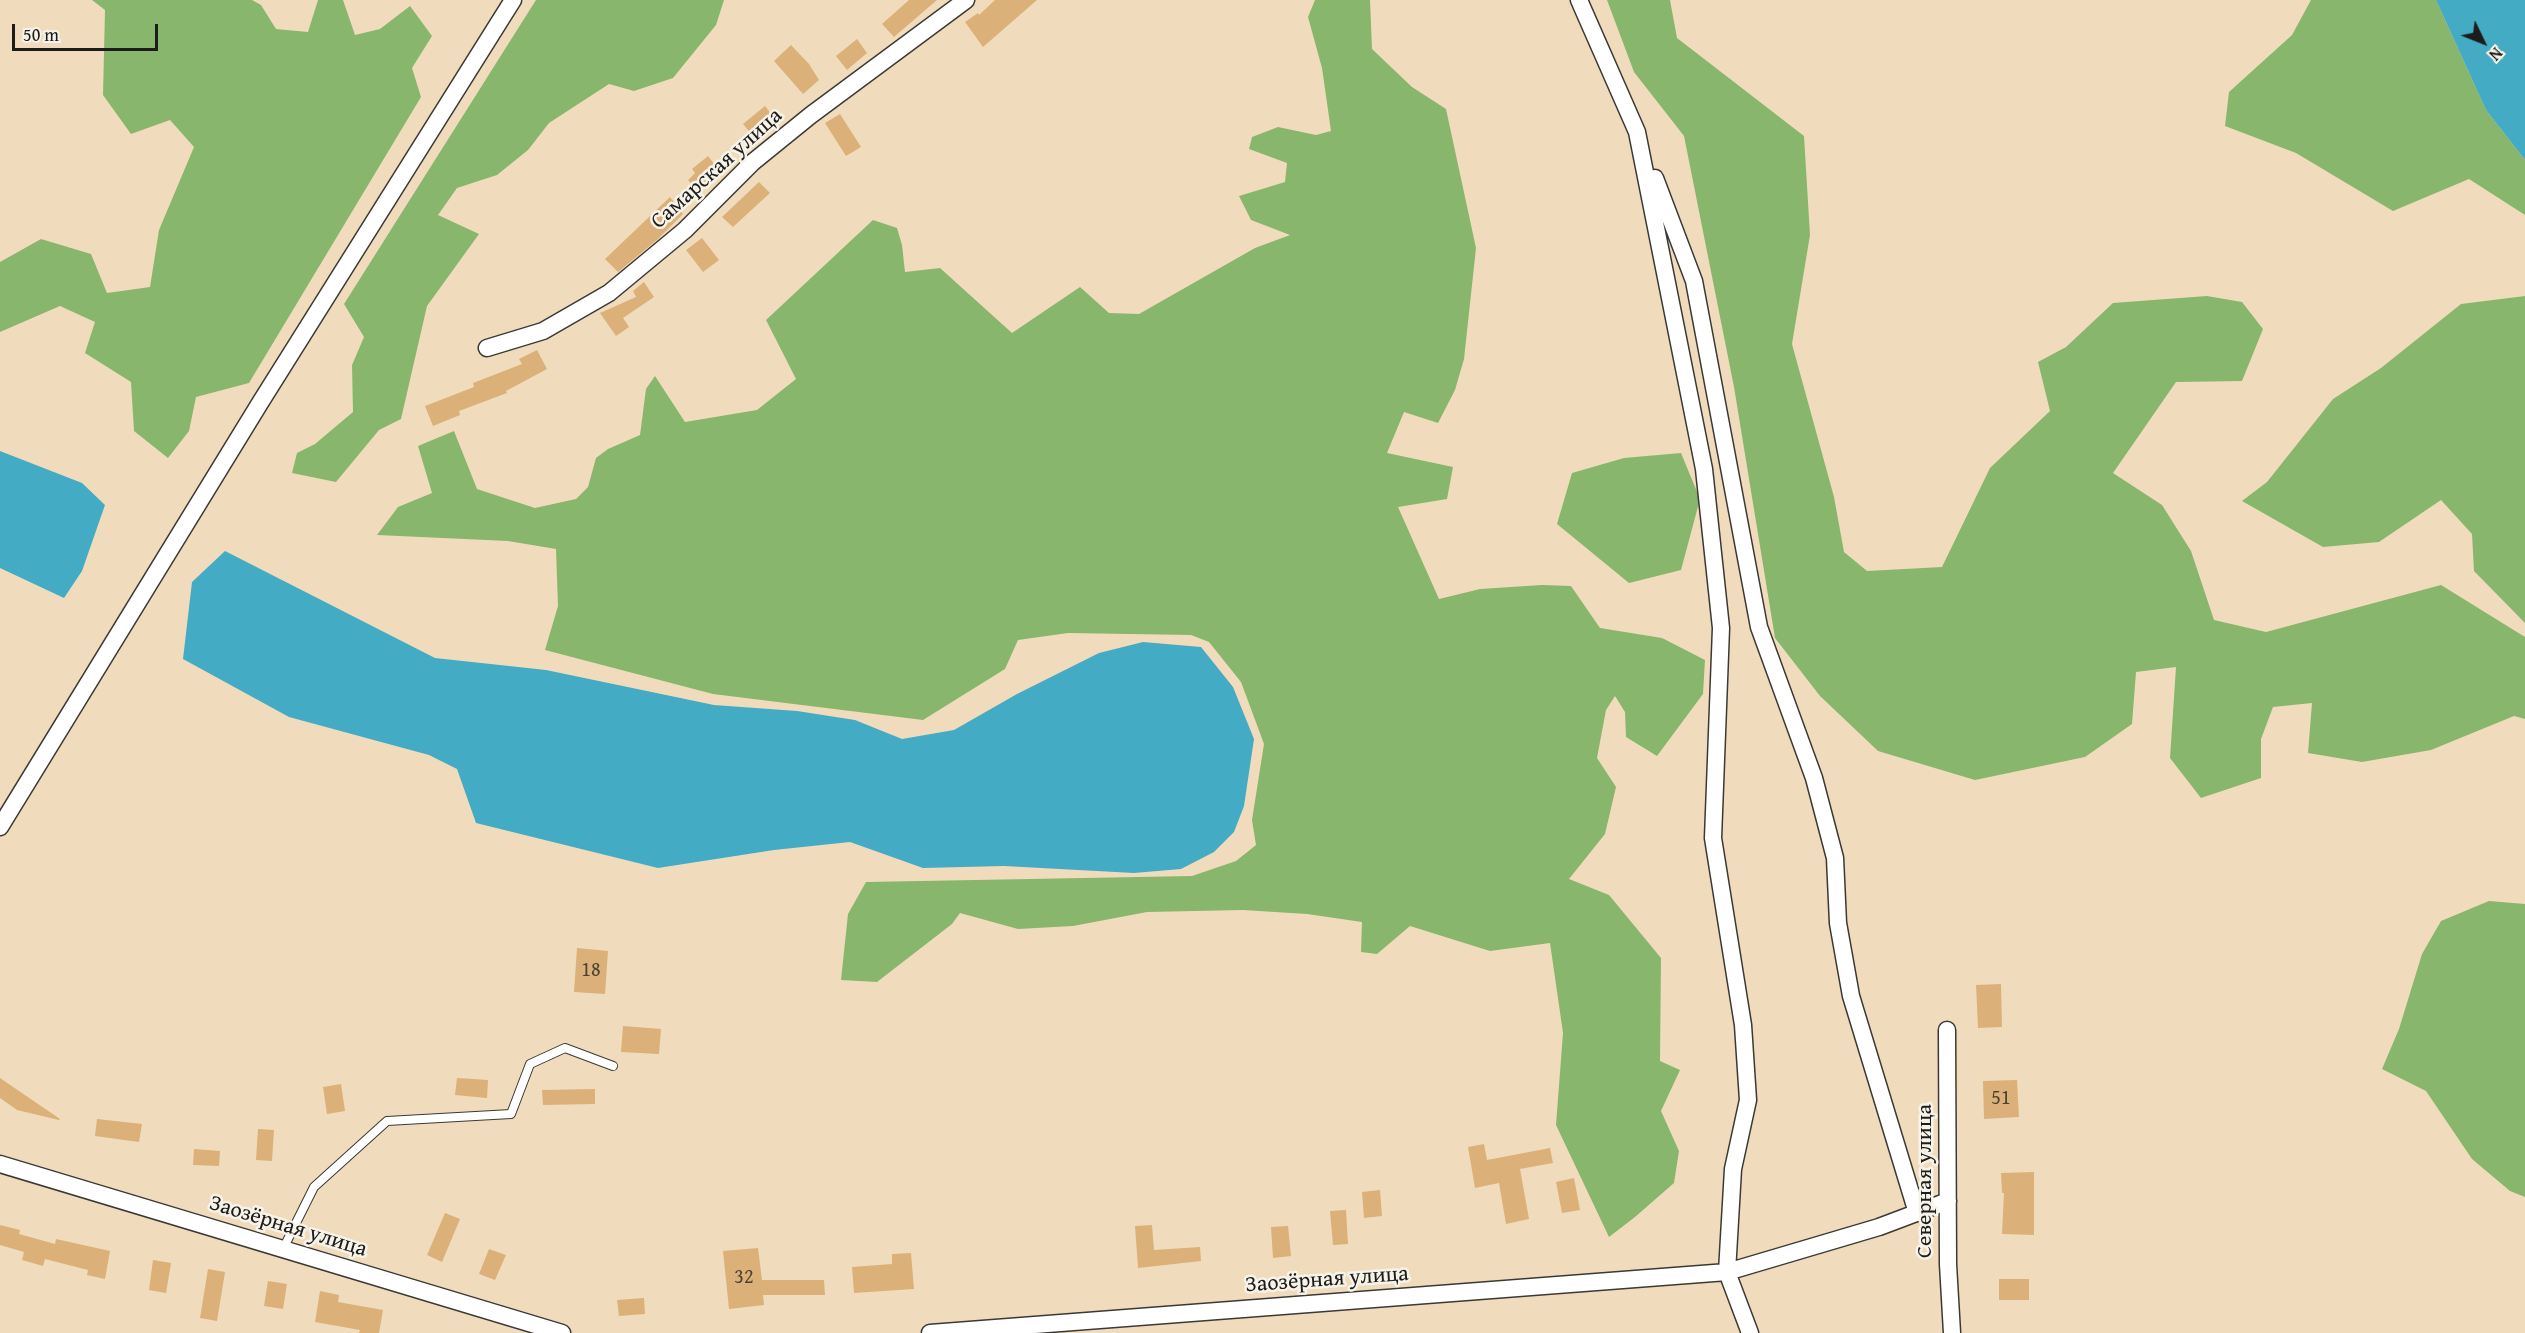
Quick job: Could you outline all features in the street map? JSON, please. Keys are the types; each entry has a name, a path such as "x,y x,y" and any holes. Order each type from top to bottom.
{"street":[{"path":"0,827 260,403 513,0"},
{"name":"Самарская улица","path":"487,348 543,331 609,293 684,230 753,162 811,115 966,0"},
{"path":"1579,0 1637,132 1694,281 1759,627 1814,778 1836,858 1838,923 1851,996 1917,1212"},
{"path":"1637,132 1704,469 1721,628 1713,838 1743,1025 1748,1100 1733,1169 1727,1272 1750,1333"},
{"name":"Северная улица","path":"1947,1030 1947,1264 1952,1333"},
{"name":"Заозёрная улица","path":"0,1164 562,1333"},
{"name":"Заозёрная улица","path":"930,1333 1727,1272 1879,1227 1948,1201"}],"lane":[{"path":"283,1249 314,1187 387,1121 511,1114 530,1064 565,1048 613,1066"}],"green space":[{"path":"92,0 252,0 261,5 276,29 308,32 318,0 343,0 355,35 380,29 410,6 432,36 412,68 421,97 249,383 196,397 189,431 168,458 134,431 131,382 85,353 95,322 60,306 0,332 0,262 41,239 91,254 107,293 150,287 159,230 194,147 170,120 131,134 103,95 105,10"},
{"path":"536,0 724,0 716,25 673,78 634,91 609,84 549,123 528,150 497,175 457,188 438,215 479,234 427,306 401,419 379,430 336,482 292,473 297,453 315,444 353,412 352,365 364,337 344,304"},
{"path":"1315,0 1370,0 1372,49 1412,87 1446,109 1476,248 1464,359 1455,390 1438,423 1404,412 1387,453 1453,467 1447,499 1398,507 1439,599 1480,589 1542,585 1571,586 1600,628 1662,638 1705,660 1703,694 1657,756 1626,737 1625,712 1615,696 1606,710 1597,758 1616,787 1605,834 1569,879 1609,895 1661,958 1660,1061 1680,1070 1661,1111 1679,1151 1674,1183 1609,1237 1556,1125 1563,1033 1550,943 1490,951 1410,926 1377,954 1361,952 1362,922 1307,914 1243,910 1147,912 1073,926 1018,929 960,913 952,924 877,982 841,980 848,914 866,882 1192,876 1236,861 1256,845 1252,820 1264,744 1241,682 1209,642 1191,635 1068,633 1018,640 1005,669 923,720 713,694 545,650 558,606 556,549 508,541 377,535 398,507 432,493 418,446 454,431 477,489 535,508 576,499 588,487 596,458 608,449 640,435 646,389 655,376 685,422 757,410 796,379 766,320 873,220 897,228 902,245 905,272 940,268 1012,333 1080,287 1109,313 1139,314 1255,248 1290,235 1251,220 1239,196 1285,182 1287,163 1249,149 1252,137 1278,127 1316,135 1331,131 1322,68 1308,17"},
{"path":"1607,0 1670,0 1677,38 1804,136 1810,235 1792,344 1834,497 1844,552 1867,571 1942,567 1990,468 2050,411 2038,362 2066,347 2113,303 2207,296 2242,302 2263,329 2242,381 2176,382 2113,473 2162,505 2191,551 2214,620 2266,632 2441,585 2525,637 2525,719 2514,716 2431,750 2362,762 2308,753 2312,703 2273,707 2261,739 2261,778 2201,798 2170,758 2176,667 2136,672 2132,724 2085,757 1975,780 1878,751 1820,696 1775,638 1734,387 1684,136 1634,72"},
{"path":"2311,0 2436,0 2486,110 2525,160 2525,215 2469,179 2393,211 2296,153 2225,126 2229,92 2292,35"},
{"path":"2525,296 2525,623 2474,571 2472,534 2441,500 2379,542 2323,547 2242,501 2267,482 2333,399 2381,368 2461,304"},
{"path":"1681,453 1700,499 1681,570 1629,583 1557,524 1572,473 1624,458"},
{"path":"2489,901 2525,904 2525,1197 2510,1191 2472,1159 2426,1091 2382,1069 2399,1029 2422,954 2441,921"}],"water":[{"path":"2436,0 2525,0 2525,160 2486,110"},
{"path":"0,451 82,483 105,505 82,571 64,598 0,568"},
{"path":"225,551 435,658 546,670 714,705 797,711 855,720 902,739 954,730 1017,694 1099,653 1143,642 1201,647 1233,687 1254,739 1244,806 1234,832 1214,852 1181,869 1134,873 1004,866 923,868 850,842 774,850 658,868 476,823 457,769 429,755 289,717 183,659 192,582"}],"building":[{"path":"909,0 937,0 894,37 882,24"},
{"path":"995,0 1037,0 983,47 965,22 978,13 979,15"},
{"path":"857,39 867,53 847,70 836,56"},
{"path":"791,45 809,64 819,80 803,94 774,61"},
{"path":"765,106 775,119 754,137 743,124"},
{"path":"840,114 861,147 846,156 825,123"},
{"path":"708,156 722,174 699,192 688,180 695,173 692,169"},
{"path":"759,182 770,193 733,227 722,217"},
{"path":"670,197 683,214 658,239 618,272 605,259"},
{"path":"702,238 719,260 703,272 686,250"},
{"path":"644,282 654,297 623,318 629,327 616,336 600,313 636,297 633,291"},
{"path":"537,350 547,369 506,391 507,393 459,411 460,415 433,426 425,406 474,387 473,383 522,364 519,359"},
{"path":"577,948 608,951 605,994 574,992"},
{"path":"2001,984 2002,1027 1978,1028 1976,985"},
{"path":"623,1026 661,1029 659,1054 621,1052"},
{"path":"0,1078 60,1119 17,1110 0,1098"},
{"path":"457,1078 488,1080 487,1098 455,1095"},
{"path":"2017,1080 2019,1117 1984,1119 1983,1081"},
{"path":"341,1084 345,1111 327,1114 323,1087"},
{"path":"595,1089 595,1104 543,1105 542,1090"},
{"path":"97,1119 142,1124 139,1142 95,1136"},
{"path":"258,1129 274,1130 272,1161 256,1160"},
{"path":"1484,1144 1487,1160 1550,1148 1553,1163 1520,1169 1529,1219 1506,1224 1499,1183 1475,1188 1468,1147"},
{"path":"194,1149 220,1151 219,1166 193,1165"},
{"path":"2034,1172 2034,1235 2002,1234 2004,1193 2002,1193 2001,1173"},
{"path":"1574,1178 1580,1210 1562,1213 1556,1182"},
{"path":"1380,1190 1382,1216 1364,1218 1362,1192"},
{"path":"1346,1210 1348,1244 1333,1245 1330,1211"},
{"path":"445,1213 460,1219 442,1262 427,1255"},
{"path":"0,1225 20,1230 19,1234 55,1244 56,1239 110,1251 105,1279 87,1275 88,1270 45,1259 43,1266 22,1260 24,1252 0,1245"},
{"path":"1152,1225 1154,1250 1200,1247 1201,1261 1138,1268 1135,1226"},
{"path":"1288,1226 1291,1256 1273,1258 1271,1227"},
{"path":"758,1248 762,1280 824,1280 825,1295 763,1295 764,1305 729,1309 723,1251"},
{"path":"489,1249 506,1255 495,1280 479,1274"},
{"path":"911,1253 914,1289 854,1293 852,1267 892,1264 892,1254"},
{"path":"153,1260 171,1263 166,1293 149,1290"},
{"path":"208,1269 225,1272 217,1321 200,1318"},
{"path":"1999,1279 2029,1279 2029,1300 1999,1300"},
{"path":"268,1281 287,1284 283,1309 264,1306"},
{"path":"320,1291 339,1295 338,1302 383,1310 379,1333 359,1333 360,1330 315,1322"},
{"path":"644,1298 645,1314 619,1316 617,1300"}]}
